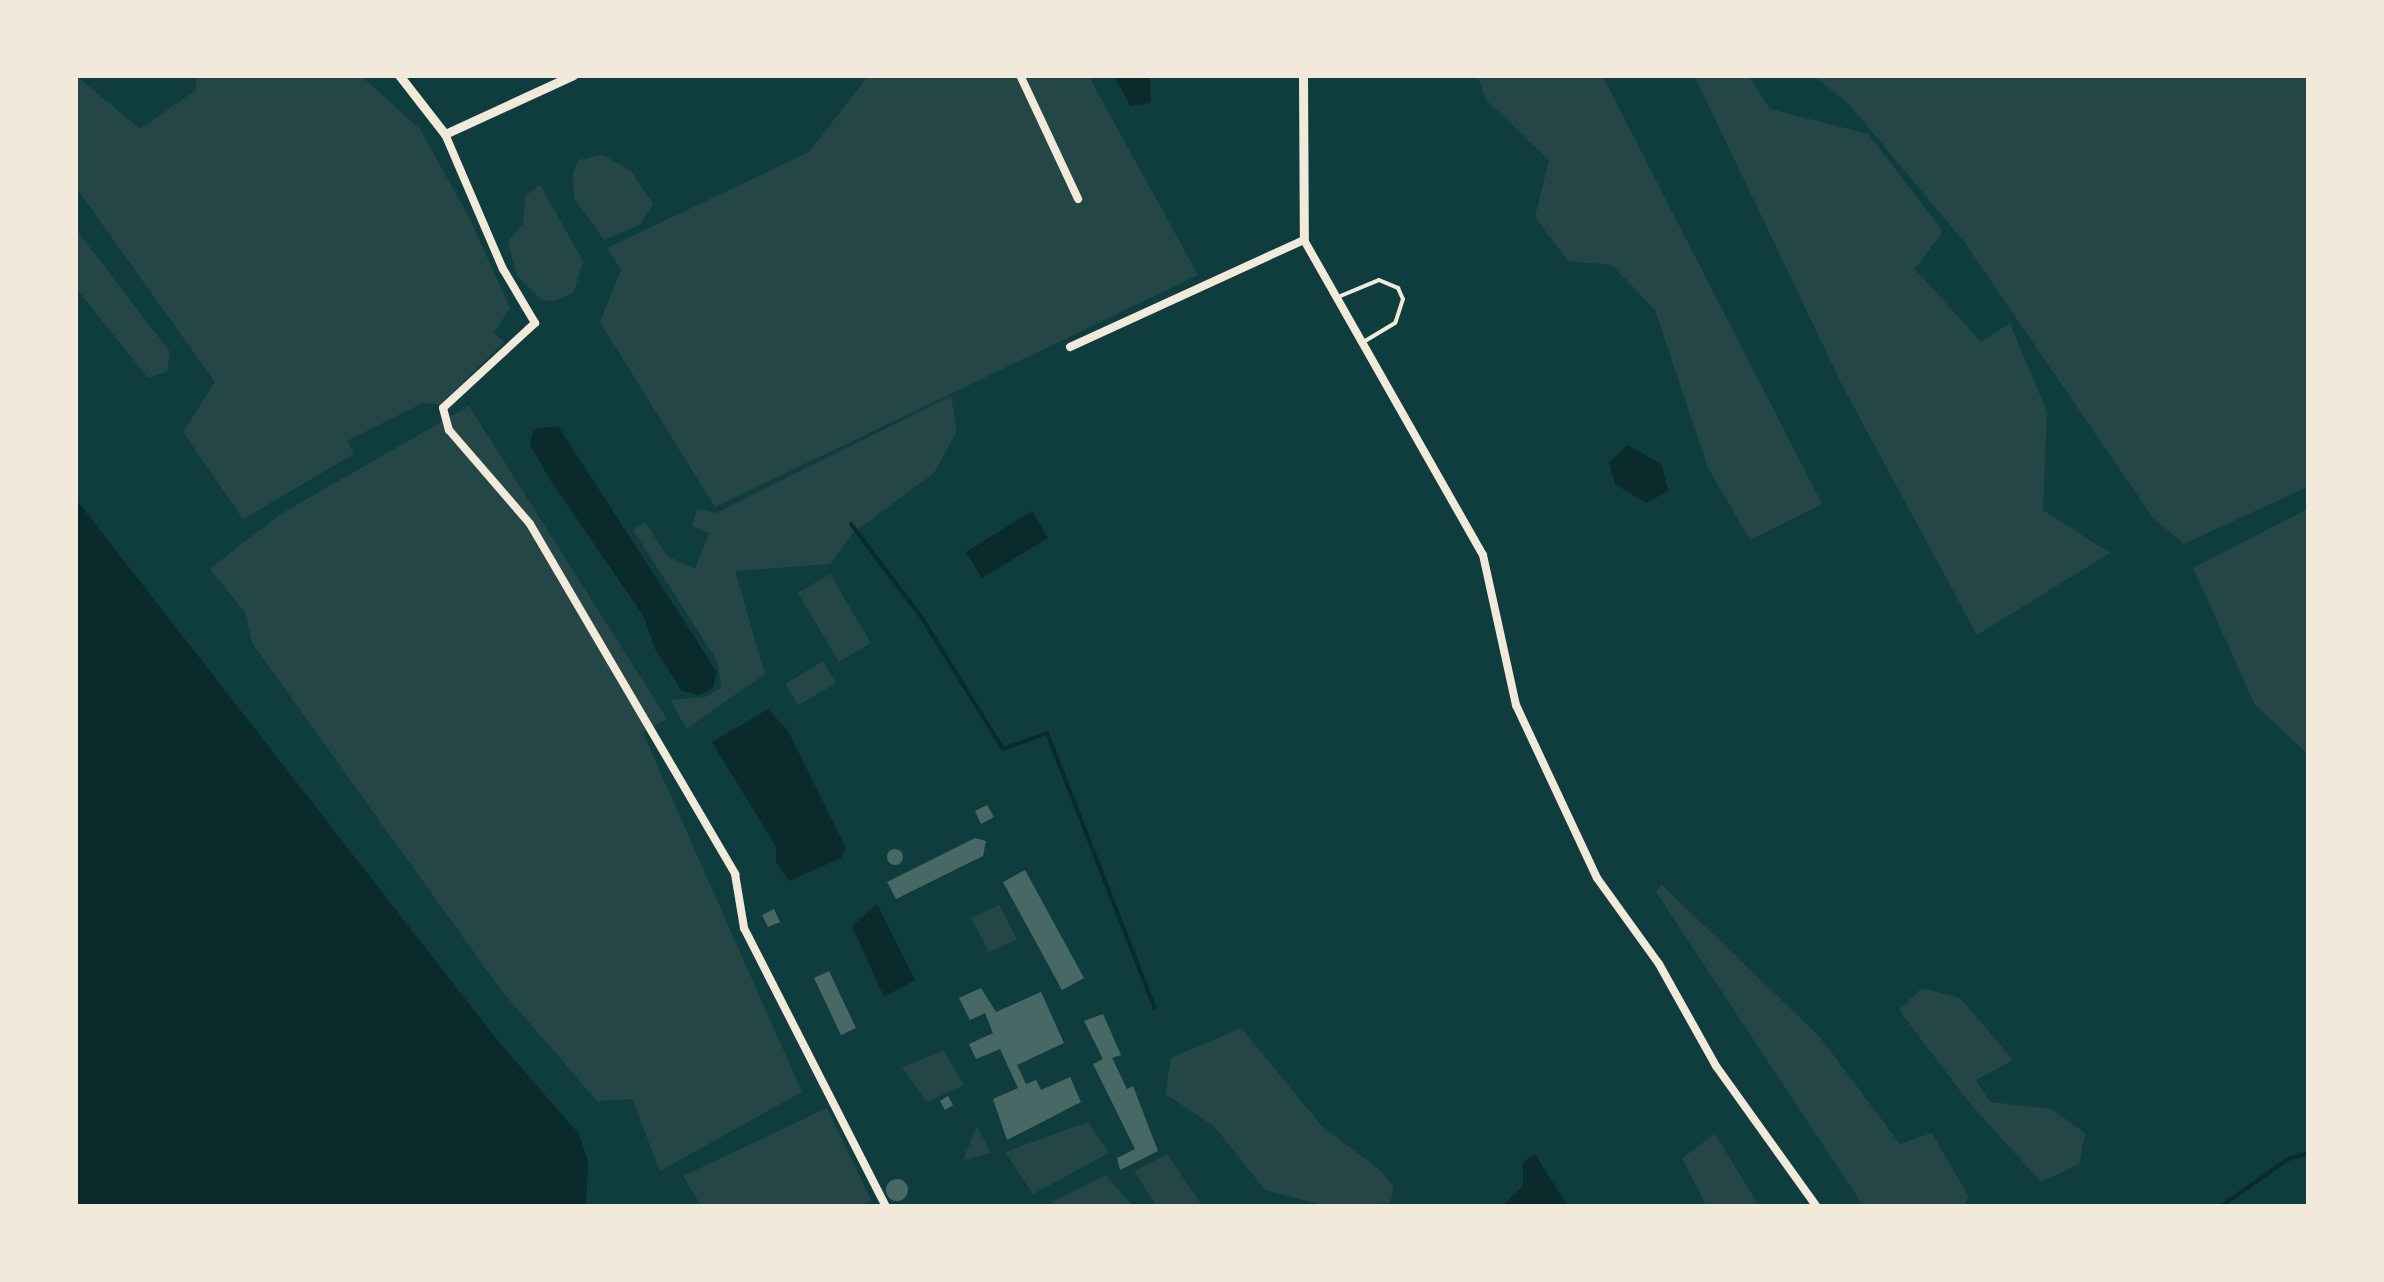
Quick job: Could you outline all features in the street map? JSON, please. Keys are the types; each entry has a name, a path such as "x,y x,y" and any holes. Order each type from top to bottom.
{"street":[{"path":"399,75 445,134 502,268 535,323 443,408 449,430 530,524 735,874 744,928 886,1207"},
{"path":"445,134 573,75"},
{"path":"1020,75 1078,199"},
{"path":"1304,75 1304,240 1334,299 1483,555 1516,705 1597,878 1659,964 1716,1066 1817,1207"},
{"path":"1070,347 1304,240"}],"lane":[{"path":"1334,299 1378,280 1398,288 1403,298 1395,323 1360,344"}],"shaded area":[{"path":"75,75 140,129 196,90 196,75 360,75 420,129 469,217 510,308 494,333 504,342 440,405 423,403 347,441 354,454 243,519 183,432 215,382 75,186"},
{"path":"869,75 1088,75 1198,275 715,507 600,322 621,270 607,248 809,152"},
{"path":"1114,75 1150,75 1151,103 1130,106"},
{"path":"1477,75 1602,75 1822,504 1750,540 1708,468 1655,310 1612,265 1568,261 1535,217 1549,160 1486,100"},
{"path":"1694,75 1748,75 1770,109 1868,134 1943,231 1915,269 1981,342 2010,323 2047,412 2043,510 2110,553 1977,635 1843,387"},
{"path":"1812,75 2309,75 2309,486 2184,544 2153,518 1965,243 1848,103"},
{"path":"603,155 631,171 653,204 640,225 604,240 574,198 573,173 578,160"},
{"path":"540,185 583,261 574,292 554,301 542,300 517,276 508,242 523,223 525,196"},
{"path":"75,228 170,352 167,372 148,378 75,287"},
{"path":"951,396 957,431 934,473 853,533 830,564 735,571 765,674 686,729 671,700 705,697 721,688 718,662 633,530 645,522 667,556 695,569 709,533 692,526 697,509 716,513"},
{"path":"469,406 667,719 643,733 802,1092 660,1171 632,1099 597,1101 501,990 252,643 245,612 210,569 279,515"},
{"path":"558,426 717,672 713,688 699,695 682,691 655,649 644,617 549,478 530,445 533,429"},
{"path":"1628,445 1662,465 1668,491 1646,503 1615,484 1609,462"},
{"path":"75,498 498,1041 579,1134 588,1162 586,1207 75,1207"},
{"path":"2309,508 2309,755 2255,705 2193,568"},
{"path":"1032,511 1048,538 982,578 966,552"},
{"path":"830,574 871,643 839,662 798,593"},
{"path":"823,661 836,683 798,705 785,684"},
{"path":"768,709 788,731 846,848 841,858 789,881 776,862 776,847 712,742"},
{"path":"1661,884 1819,1036 1900,1144 1932,1133 1969,1197 1962,1207 1864,1207 1656,892"},
{"path":"877,904 915,980 884,997 852,926"},
{"path":"999,905 1017,939 989,952 971,918"},
{"path":"1922,988 1960,998 2013,1060 1976,1080 1990,1102 2051,1109 2085,1133 2079,1164 2041,1182 1968,1101 1899,1010"},
{"path":"1241,1028 1322,1126 1382,1172 1394,1187 1390,1203 1331,1207 1265,1190 1214,1126 1165,1094 1171,1058"},
{"path":"943,1050 964,1085 927,1102 902,1068"},
{"path":"827,1108 871,1200 858,1207 702,1207 683,1176"},
{"path":"1088,1122 1109,1153 1033,1194 1005,1152"},
{"path":"977,1126 991,1153 963,1160"},
{"path":"1715,1134 1760,1207 1707,1207 1682,1158"},
{"path":"1167,1154 1203,1207 1157,1207 1134,1171"},
{"path":"1535,1154 1572,1207 1501,1207 1523,1186 1523,1162"},
{"path":"1106,1175 1134,1207 1055,1207 1052,1202"}],"building":[{"path":"987,805 994,817 981,824 975,811"},
{"path":"975,838 986,841 983,856 896,899 887,882"},
{"path":"895,849 903,857 895,865 887,857"},
{"path":"1025,870 1084,978 1062,990 1003,882"},
{"path":"774,909 780,922 768,927 762,915"},
{"path":"829,971 856,1028 841,1035 814,978"},
{"path":"981,988 996,1012 1041,992 1064,1043 1017,1065 1026,1084 1036,1080 1041,1090 1070,1077 1081,1102 1007,1140 993,1099 1018,1088 1000,1049 976,1059 969,1044 993,1033 985,1013 970,1020 959,998"},
{"path":"1103,1014 1121,1055 1112,1058 1127,1089 1133,1086 1158,1151 1120,1170 1117,1158 1135,1149 1093,1064 1103,1059 1084,1021"},
{"path":"948,1096 953,1105 945,1110 940,1101"},
{"path":"897,1179 908,1190 897,1201 886,1190"}],"waterway":[{"path":"851,524 922,618 1003,749 1047,733 1155,1008"},
{"path":"2220,1207 2288,1159 2309,1153"}]}
